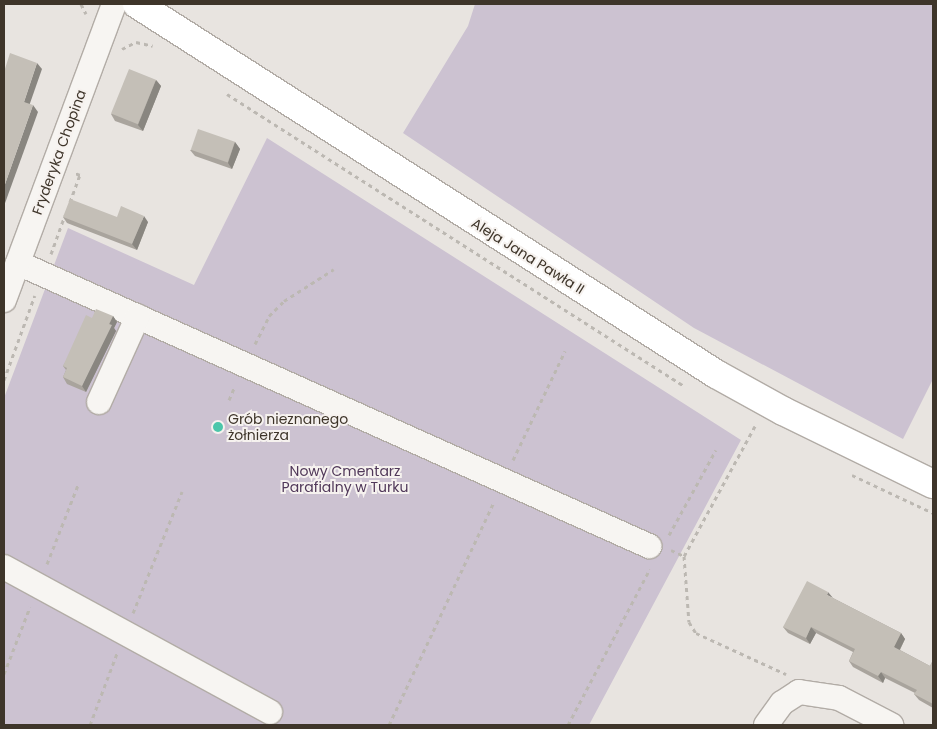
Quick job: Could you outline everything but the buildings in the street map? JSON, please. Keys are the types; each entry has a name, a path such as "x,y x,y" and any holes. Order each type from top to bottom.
{"main road":[{"name":"Aleja Jana Pawła II","path":"137,4 716,374 791,416 933,484"}],"street":[{"name":"Fryderyka Chopina","path":"4,300 114,4"},
{"path":"18,263 138,316 244,366 656,549"},
{"path":"99,402 138,316"},
{"path":"4,567 270,712"},
{"path":"766,725 782,703 799,692 839,698 890,725"}],"path":[{"path":"244,366 269,316 307,284 334,270"},
{"path":"389,725 565,352"},
{"path":"754,426 684,556 689,622 696,633 794,678"},
{"path":"568,725 656,549 716,450"},
{"path":"4,674 78,485"},
{"path":"90,725 124,633 182,492"}],"green space":[{"path":"475,4 933,4 933,379 903,439 694,328 403,133 468,26"},
{"name":"Nowy Cmentarz Parafialny w Turku","path":"267,138 741,440 589,725 4,725 4,398 68,228 194,285"}],"place":[{"name":"Grób nieznanego żołnierza","path":"218,427"}]}
